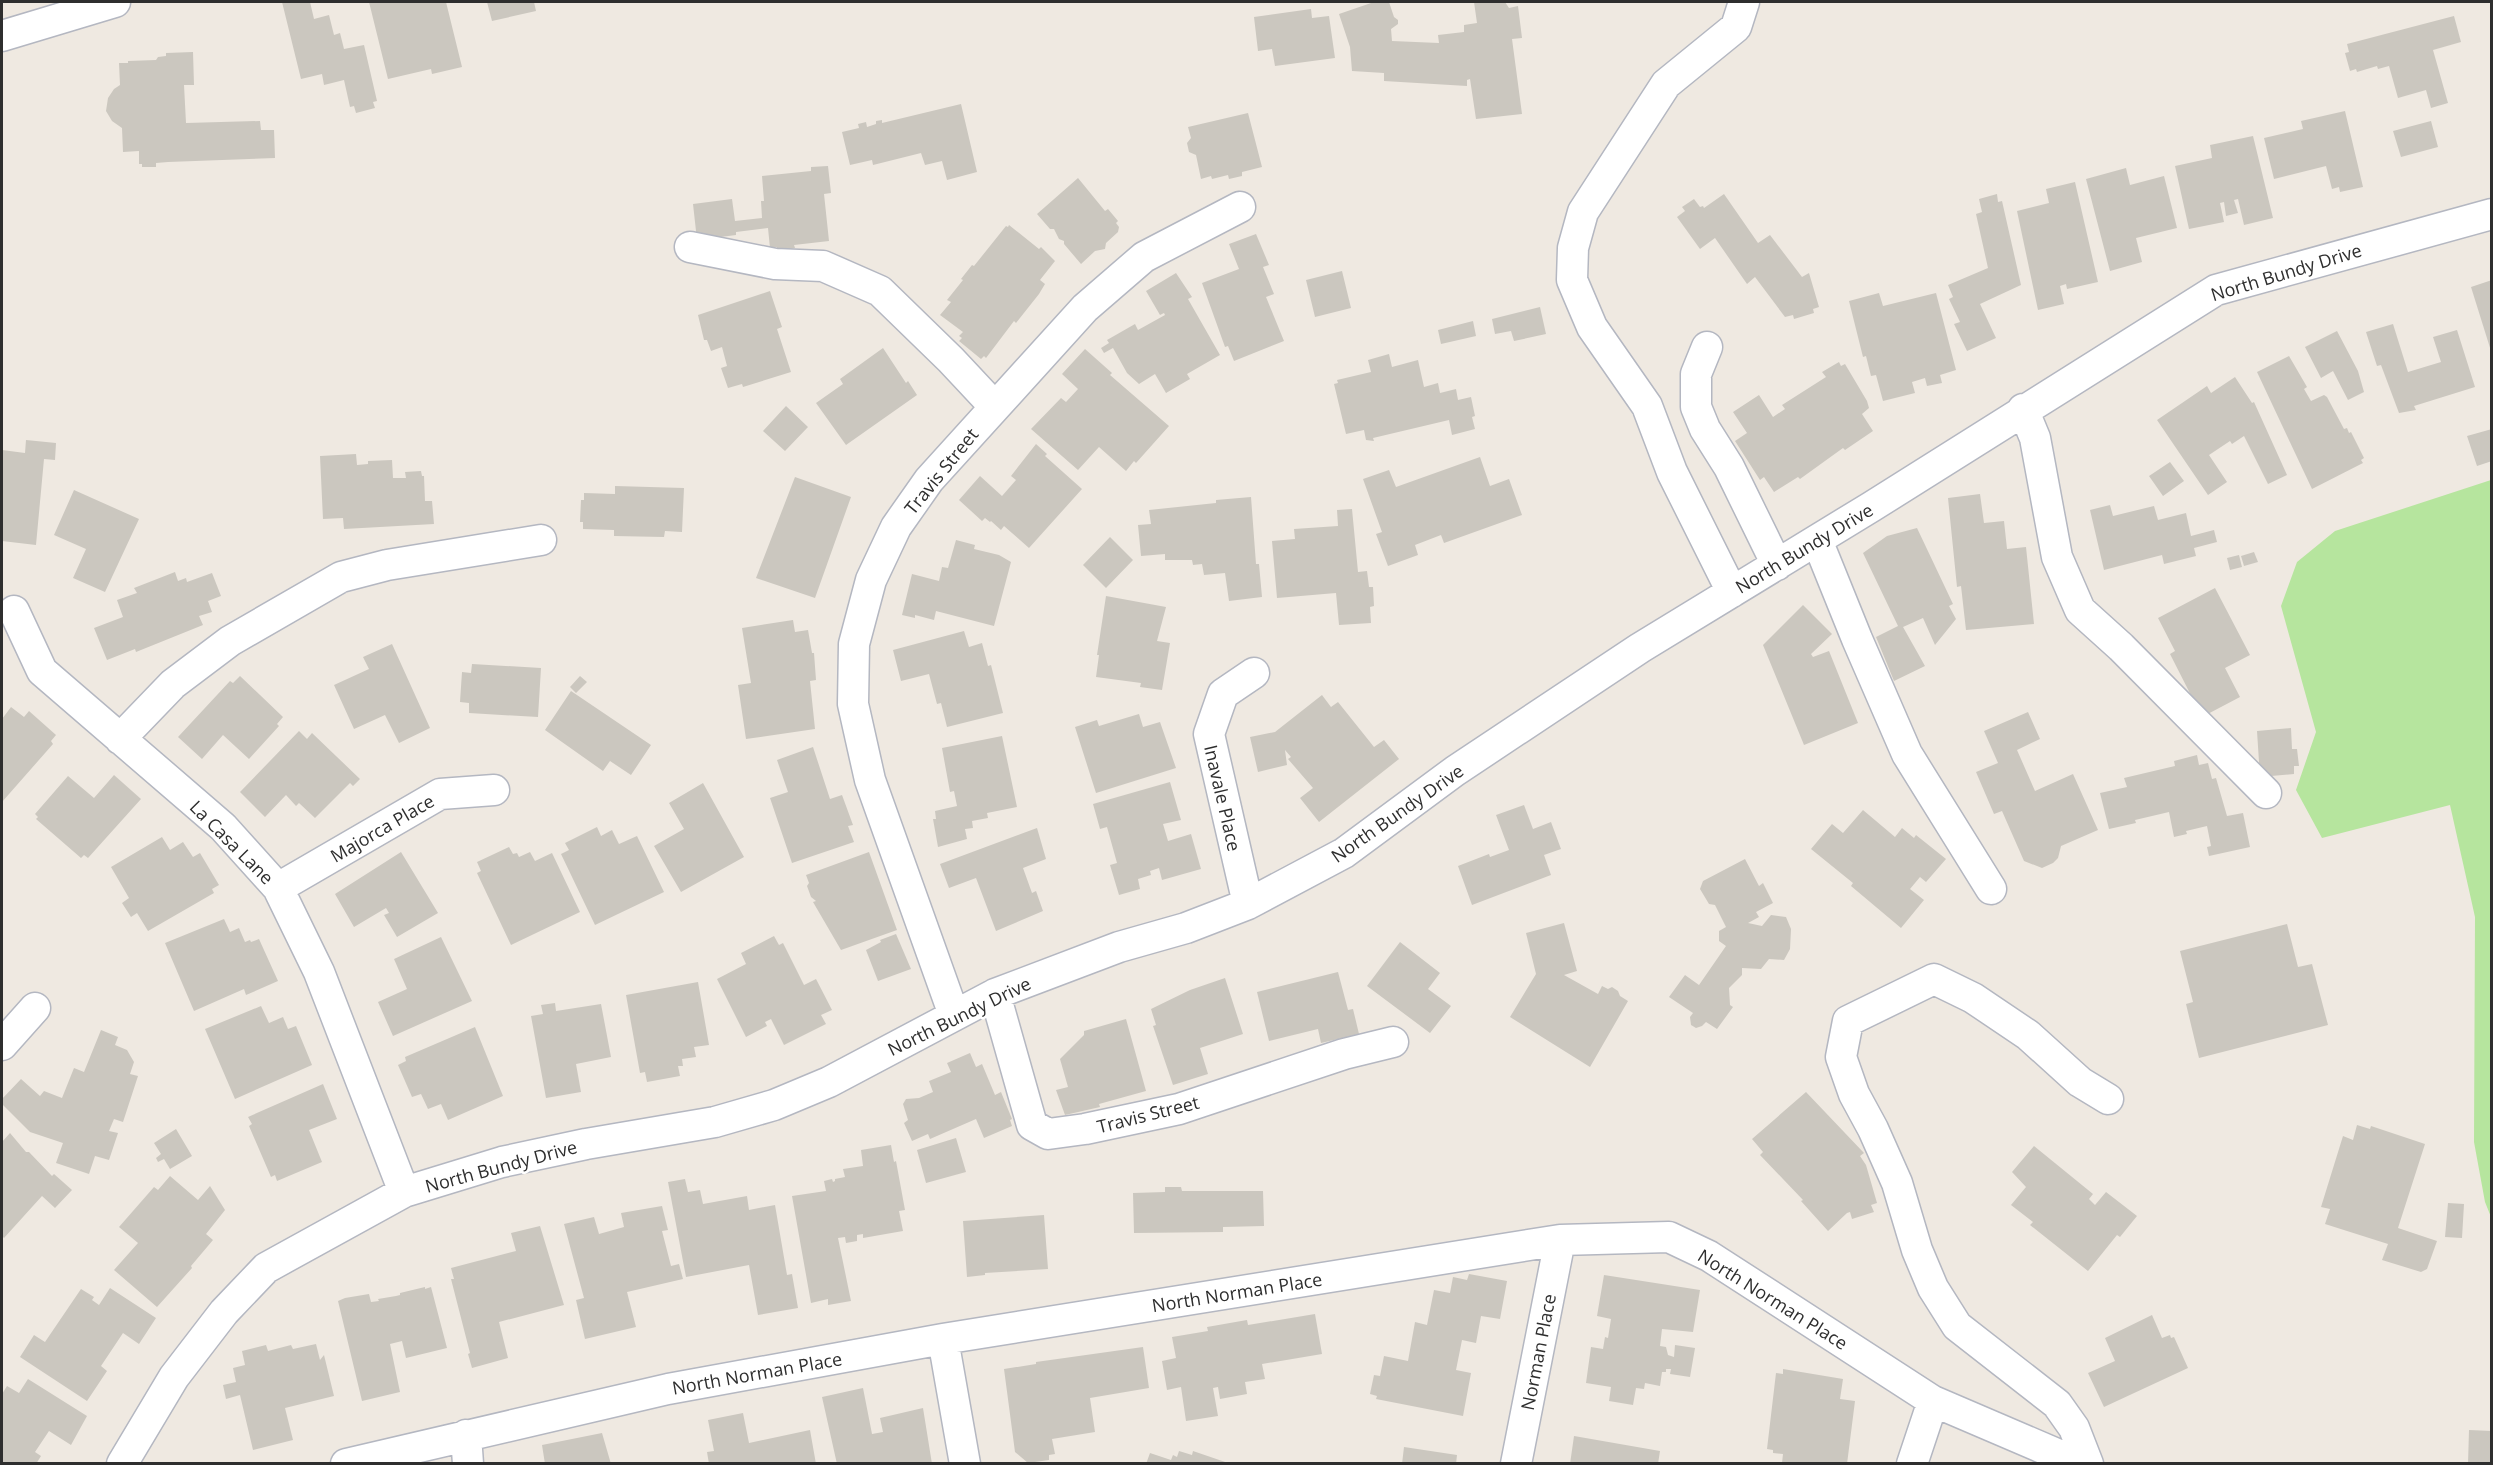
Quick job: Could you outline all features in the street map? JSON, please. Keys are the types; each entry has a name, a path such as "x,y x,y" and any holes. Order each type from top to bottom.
{"street":[{"path":"2,36 115,2"},
{"path":"1732,592 1672,472 1647,406 1592,327 1572,280 1573,248 1583,212 1666,84 1736,27 1744,2"},
{"name":"Travis Street","path":"954,1015 870,780 853,704 854,644 871,580 896,527 929,480 1085,308 1143,257 1240,207"},
{"name":"North Bundy Drive","path":"122,1464 174,1377 224,1312 266,1268 404,1192 502,1162 586,1144 715,1122 774,1106 829,1082 995,994 1119,947 1186,928 1248,904 1344,853 1455,771 1640,648 1777,565 2216,290 2492,214"},
{"path":"690,247 775,264 823,266 880,291 951,360 995,407"},
{"path":"1707,347 1696,374 1696,407 1705,429 1729,467 1777,565"},
{"path":"2023,410 2035,438 2057,557 2080,610 2121,647 2265,793"},
{"path":"120,739 173,684 230,640 341,577 387,565 541,540"},
{"path":"1817,540 1907,754 1990,889"},
{"name":"La Casa Lane","path":"14,611 42,671 223,827 278,888 319,972 404,1192"},
{"name":"Inavale Place","path":"1248,904 1209,734 1223,693 1254,673"},
{"name":"Majorca Place","path":"278,888 440,794 494,790"},
{"path":"2088,1464 2074,1428 2057,1404 1957,1326 1933,1288 1917,1250 1897,1183 1873,1129 1854,1094 1841,1057 1848,1021 1934,979 1973,998 2028,1035 2080,1082 2108,1100"},
{"name":"Travis Street","path":"995,994 1032,1125 1048,1134 1085,1129 1179,1109 1344,1054 1393,1042"},
{"path":"2,1045 35,1008"},
{"name":"North Norman Place","path":"346,1464 467,1449 668,1389 943,1339 1560,1240 1668,1237 1709,1256 1933,1401 2080,1464"},
{"name":"Norman Place","path":"1516,1464 1560,1240"},
{"path":"943,1339 965,1464"},
{"path":"1912,1464 1933,1401"}],"green space":[{"path":"2492,480 2491,1217 2485,1202 2474,1142 2475,917 2450,805 2322,838 2296,790 2316,732 2281,606 2297,562 2335,531"}],"building":[{"path":"282,2 310,2 314,19 329,15 334,35 340,33 344,49 364,45 377,101 373,102 375,108 356,113 354,106 350,107 344,80 324,85 322,74 301,79"},
{"path":"369,2 446,2 462,67 432,74 431,69 388,79"},
{"path":"487,2 534,2 536,11 492,21"},
{"path":"1374,2 1389,2 1394,17 1398,20 1398,24 1391,29 1392,41 1439,43 1438,35 1464,32 1464,25 1477,23 1474,2 1505,2 1509,8 1518,6 1522,38 1512,39 1522,114 1476,119 1470,79 1467,80 1467,86 1384,81 1384,73 1352,71 1350,47 1339,14"},
{"path":"1311,9 1312,18 1329,16 1335,58 1275,66 1272,49 1258,51 1254,17"},
{"path":"2454,16 2461,42 2433,50 2448,103 2431,108 2426,90 2398,98 2389,66 2378,69 2377,66 2357,72 2356,69 2350,71 2345,53 2349,52 2347,44"},
{"path":"193,52 194,85 184,85 186,123 260,121 261,130 274,130 275,158 168,162 156,163 156,167 142,167 142,164 139,164 139,151 123,152 122,128 112,121 106,111 108,98 120,85 119,63 156,60 158,57 166,56 166,53"},
{"path":"961,104 977,172 947,180 942,161 925,165 921,153 873,165 872,160 850,165 842,132 859,128 858,124 866,122 867,127 876,124 876,121 882,120 882,123"},
{"path":"2345,111 2363,187 2340,192 2339,187 2332,189 2326,166 2274,179 2264,138 2303,129 2301,121"},
{"path":"1248,113 1262,167 1242,172 1242,176 1229,179 1228,175 1201,179 1196,155 1189,152 1187,143 1191,138 1188,127"},
{"path":"2431,121 2438,147 2401,157 2393,131"},
{"path":"2253,136 2273,218 2244,225 2238,199 2234,200 2238,213 2226,216 2224,202 2220,203 2224,222 2189,229 2175,166 2212,158 2210,145"},
{"path":"828,166 831,193 824,194 829,241 794,245 795,248 777,250 777,247 770,248 768,228 697,240 693,204 732,199 735,221 762,218 761,201 764,201 762,176 811,171 811,167"},
{"path":"2126,168 2130,185 2164,176 2177,228 2136,238 2142,262 2110,271 2086,179"},
{"path":"1078,178 1105,211 1108,209 1118,221 1116,223 1119,227 1118,232 1106,243 1105,249 1095,251 1081,264 1064,241 1059,239 1054,229 1050,229 1037,214"},
{"path":"2075,182 2098,282 2067,289 2066,284 2060,286 2064,304 2038,310 2017,211 2049,203 2046,189"},
{"path":"1724,194 1758,243 1770,235 1802,277 1809,273 1819,307 1813,309 1814,313 1794,319 1793,315 1785,317 1755,277 1747,284 1715,238 1700,249 1677,217 1685,211 1682,207 1694,199 1700,207 1704,208"},
{"path":"1997,194 1998,202 2002,201 2021,285 1980,304 1996,338 1967,351 1954,324 1960,322 1949,299 1953,297 1948,285 1988,268 1976,214 1982,212 1979,199"},
{"path":"1009,225 1039,249 1041,247 1055,261 1040,280 1045,284 1039,294 1016,323 1014,321 986,358 984,356 981,359 959,341 962,338 959,336 963,332 940,315 951,302 947,300 963,280 961,279"},
{"path":"1256,234 1269,265 1263,267 1274,294 1266,297 1284,341 1234,361 1228,346 1225,347 1202,283 1239,269 1229,244"},
{"path":"1342,271 1351,308 1315,317 1306,280"},
{"path":"1176,273 1192,297 1188,299 1220,355 1187,374 1190,379 1166,393 1155,374 1139,384 1127,373 1113,348 1104,353 1101,348 1109,343 1107,340 1135,324 1138,330 1165,315 1164,313 1160,315 1146,291"},
{"path":"2492,280 2492,351 2491,351 2471,287"},
{"path":"770,291 782,327 777,329 791,372 743,387 742,384 728,388 721,368 727,366 722,347 711,351 707,340 704,340 698,315"},
{"path":"1879,293 1883,306 1936,293 1956,370 1940,375 1942,383 1927,386 1925,378 1912,382 1915,393 1883,401 1876,375 1871,376 1866,356 1863,357 1849,301"},
{"path":"1540,307 1546,334 1514,341 1511,331 1495,334 1492,319"},
{"path":"1473,321 1476,336 1441,344 1438,330"},
{"path":"2393,324 2408,372 2441,362 2433,337 2457,330 2475,387 2414,406 2416,410 2399,413 2381,365 2377,366 2366,332"},
{"path":"2337,331 2358,371 2364,392 2348,400 2333,371 2321,378 2305,347"},
{"path":"883,348 906,383 908,381 917,395 846,445 816,403 843,384 840,379"},
{"path":"1085,349 1112,373 1110,375 1169,426 1126,471 1099,447 1078,470 1031,429 1061,398 1066,402 1078,389 1062,374"},
{"path":"1389,354 1392,367 1418,360 1424,387 1438,383 1440,393 1456,389 1458,400 1471,397 1475,429 1452,435 1449,420 1373,438 1374,441 1366,440 1364,430 1346,434 1334,384 1338,383 1337,380 1371,372 1368,360"},
{"path":"2289,356 2307,387 2304,389 2311,401 2324,395 2327,397 2344,429 2347,428 2349,433 2351,432 2364,458 2361,460 2363,463 2312,489 2257,372"},
{"path":"1839,362 1841,366 1845,364 1867,401 1869,408 1862,414 1873,431 1845,450 1843,448 1800,479 1798,477 1774,492 1764,477 1760,480 1735,441 1747,433 1733,412 1759,395 1773,417 1785,409 1782,405 1826,377 1822,372"},
{"path":"2235,377 2252,403 2254,402 2287,475 2268,484 2244,436 2232,444 2230,441 2209,455 2227,482 2208,495 2157,420 2207,386 2211,393"},
{"path":"786,406 808,427 785,451 763,431"},
{"path":"2492,429 2492,461 2477,466 2467,436"},
{"path":"26,440 56,443 55,460 44,459 36,545 2,541 2,450 25,453"},
{"path":"1036,444 1047,454 1045,456 1082,489 1029,548 1004,526 1001,530 985,518 982,521 959,500 980,476 1002,496 1016,480 1011,476"},
{"path":"356,454 357,465 368,464 368,461 392,460 393,478 406,478 405,472 421,471 424,476 425,501 432,501 434,524 344,529 343,518 323,519 320,456"},
{"path":"1480,457 1490,486 1509,479 1522,515 1444,543 1441,535 1415,545 1418,555 1388,566 1376,534 1382,532 1363,479 1389,470 1396,487"},
{"path":"2170,462 2184,481 2163,496 2149,476"},
{"path":"795,477 851,497 815,598 756,578"},
{"path":"615,486 684,488 682,532 665,531 664,537 614,536 614,530 583,529 583,522 580,522 581,500 584,500 584,493 615,494"},
{"path":"74,490 139,519 105,592 73,578 86,549 54,535"},
{"path":"1980,494 1984,523 2004,521 2007,549 2026,547 2034,624 1966,630 1961,586 1957,587 1948,498"},
{"path":"1251,497 1256,564 1259,564 1262,597 1229,601 1225,573 1204,575 1202,564 1193,565 1192,560 1165,560 1165,554 1141,556 1138,525 1151,524 1149,510"},
{"path":"2110,505 2113,516 2154,506 2158,520 2186,513 2191,536 2214,530 2217,542 2194,548 2196,556 2164,564 2162,555 2104,570 2090,510"},
{"path":"1352,509 1358,572 1367,571 1369,587 1373,587 1374,606 1370,607 1371,623 1339,625 1336,593 1277,598 1272,541 1295,539 1294,529 1338,526 1337,510"},
{"path":"1917,528 1953,604 1949,606 1956,619 1935,645 1923,618 1903,627 1925,666 1894,681 1876,637 1898,626 1863,553 1887,536"},
{"path":"1110,537 1133,560 1106,588 1083,565"},
{"path":"956,540 975,545 974,549 999,555 1011,562 994,626 936,611 934,620 915,615 915,618 902,615 912,574 939,581 942,567 948,568"},
{"path":"2254,552 2258,562 2244,566 2241,556"},
{"path":"2239,555 2242,567 2230,570 2227,558"},
{"path":"175,572 178,581 186,578 187,582 212,573 221,596 208,601 212,612 199,616 203,625 136,652 135,649 107,660 94,628 123,617 117,600 137,593 134,588"},
{"path":"2215,588 2250,655 2225,668 2240,697 2202,717 2170,654 2175,651 2158,618"},
{"path":"1106,596 1166,607 1157,641 1170,643 1162,690 1140,687 1141,683 1096,677"},
{"path":"1803,605 1832,634 1811,654 1813,657 1829,651 1858,723 1804,745 1763,645"},
{"path":"793,620 795,632 808,630 812,653 814,653 816,680 810,681 815,729 746,739 738,685 751,683 742,628"},
{"path":"964,631 969,647 982,643 988,666 991,665 1003,713 947,727 941,703 937,704 929,674 901,681 893,650"},
{"path":"392,644 430,728 399,743 385,715 354,729 334,685 369,669 363,657"},
{"path":"472,664 541,668 538,717 469,713 469,703 460,702 462,672 471,673"},
{"path":"240,676 283,717 277,724 279,726 249,759 223,735 202,759 178,737 230,681 233,683"},
{"path":"580,676 587,682 576,693 570,687"},
{"path":"571,691 651,745 631,775 610,761 603,771 545,730"},
{"path":"1322,695 1331,707 1338,702 1374,747 1384,740 1399,759 1319,822 1300,798 1313,788 1288,759 1291,757 1285,750 1287,765 1258,772 1250,737 1275,732"},
{"path":"11,707 24,717 29,711 56,735 51,741 53,744 2,802 2,719"},
{"path":"2028,712 2040,739 2017,750 2035,791 2073,774 2098,830 2061,846 2058,858 2042,868 2024,861 2002,811 1994,814 1976,772 1998,763 1984,731"},
{"path":"1139,714 1143,727 1160,722 1176,768 1096,793 1075,727 1097,720 1099,726"},
{"path":"2291,728 2292,749 2297,749 2299,766 2294,766 2294,774 2260,777 2257,731"},
{"path":"299,731 307,739 312,733 360,779 353,786 350,783 315,818 299,803 296,806 286,795 265,817 240,792"},
{"path":"1002,736 1017,807 987,813 988,818 972,821 973,828 965,829 967,839 938,847 933,819 936,819 935,811 957,806 954,791 950,792 942,748"},
{"path":"813,747 830,799 842,795 853,825 848,826 854,842 792,863 770,798 788,792 777,760"},
{"path":"2197,755 2199,765 2208,763 2212,779 2216,778 2227,816 2243,813 2250,847 2209,856 2207,847 2211,846 2207,826 2186,831 2187,834 2174,837 2169,812 2109,829 2100,793 2127,787 2124,778 2175,766 2174,761"},
{"path":"114,775 141,799 88,858 84,855 81,858 36,819 38,817 35,814 68,776 94,798"},
{"path":"1170,782 1181,820 1163,824 1168,841 1191,834 1201,869 1162,880 1159,868 1150,871 1151,875 1138,879 1140,889 1119,895 1110,865 1117,863 1107,827 1100,829 1093,804"},
{"path":"703,783 744,857 681,892 654,846 684,829 669,803"},
{"path":"1524,805 1533,829 1551,822 1561,849 1544,855 1551,875 1472,905 1458,866 1489,854 1490,857 1509,850 1496,815"},
{"path":"1863,810 1895,837 1902,828 1914,838 1916,835 1946,859 1926,882 1920,877 1910,889 1924,900 1901,928 1851,886 1853,883 1811,849 1832,824 1843,833"},
{"path":"597,827 601,836 612,830 619,844 637,836 664,892 595,925 561,854 569,850 565,843"},
{"path":"1037,828 1046,859 1023,868 1032,893 1036,891 1043,911 996,931 976,878 949,888 940,864"},
{"path":"162,837 170,850 183,842 193,857 200,853 219,885 212,889 214,893 148,931 137,913 131,917 122,903 129,898 111,867"},
{"path":"509,847 513,854 517,853 519,857 530,852 535,861 552,853 580,912 511,945 477,873 481,871 477,862"},
{"path":"401,852 438,913 397,937 384,915 389,913 386,908 354,927 335,894"},
{"path":"869,852 897,930 841,950 813,902 816,901 811,897 806,875"},
{"path":"1745,859 1759,886 1763,883 1773,903 1756,912 1759,917 1748,923 1762,926 1771,915 1786,917 1791,929 1790,949 1784,960 1769,959 1761,969 1742,968 1742,975 1729,988 1730,1005 1733,1007 1717,1029 1706,1022 1696,1028 1691,1025 1690,1017 1693,1013 1669,997 1685,975 1699,985 1726,946 1719,941 1719,931 1726,927 1715,905 1709,904 1700,889 1703,881"},
{"path":"224,919 230,932 239,928 245,942 259,939 278,981 246,995 244,989 194,1011 165,943"},
{"path":"1564,923 1577,971 1564,975 1598,994 1602,986 1608,989 1612,987 1628,1001 1590,1067 1510,1017 1536,974 1526,933"},
{"path":"2287,924 2298,967 2312,964 2328,1025 2199,1058 2186,1004 2193,1002 2180,951"},
{"path":"896,934 911,969 878,981 866,950 881,942 880,940"},
{"path":"774,936 779,945 783,943 804,985 816,979 832,1010 821,1015 826,1024 784,1045 771,1019 765,1022 767,1026 746,1037 717,979 746,964 741,953"},
{"path":"441,937 472,1001 393,1036 378,1002 407,989 394,959"},
{"path":"1400,942 1440,973 1428,989 1451,1006 1430,1033 1367,986"},
{"path":"1338,972 1348,1010 1353,1009 1359,1034 1321,1043 1318,1029 1269,1041 1257,992"},
{"path":"1225,978 1243,1034 1200,1048 1208,1074 1173,1085 1153,1026 1156,1025 1151,1009 1190,990"},
{"path":"698,982 709,1045 694,1047 696,1057 682,1059 683,1066 678,1066 680,1076 647,1082 645,1072 640,1073 626,995"},
{"path":"555,1003 556,1011 601,1004 611,1057 576,1064 581,1092 546,1098 531,1016 543,1014 541,1005"},
{"path":"261,1006 269,1023 283,1017 288,1029 296,1026 312,1065 235,1099 205,1029"},
{"path":"1126,1019 1146,1091 1099,1104 1100,1107 1065,1115 1056,1090 1068,1087 1060,1059 1084,1035 1084,1031"},
{"path":"475,1027 503,1096 448,1120 441,1104 428,1109 421,1094 412,1097 398,1065 406,1061 405,1057"},
{"path":"101,1030 118,1037 115,1045 127,1050 134,1062 130,1074 138,1076 123,1122 114,1119 109,1131 118,1133 109,1160 95,1156 89,1174 56,1163 63,1143 30,1132 2,1104 2,1099 21,1079 40,1096 44,1091 62,1098 74,1068 84,1072"},
{"path":"970,1053 976,1067 982,1064 995,1095 1001,1092 1012,1119 1010,1120 1012,1126 984,1138 976,1119 930,1139 928,1134 912,1141 904,1123 908,1120 903,1104 906,1099 919,1098 933,1092 929,1081 951,1072 947,1063"},
{"path":"323,1084 337,1119 309,1130 322,1162 277,1181 275,1175 271,1177 249,1126 252,1124 248,1117"},
{"path":"1806,1092 1864,1153 1860,1156 1866,1165 1877,1203 1871,1205 1874,1212 1852,1219 1850,1212 1847,1213 1828,1231 1801,1201 1803,1200 1760,1155 1763,1152 1752,1139"},
{"path":"2357,1125 2370,1129 2371,1126 2425,1144 2398,1228 2437,1241 2427,1269 2421,1272 2382,1260 2388,1244 2325,1224 2330,1209 2321,1207 2343,1136 2353,1140"},
{"path":"176,1129 192,1156 170,1169 164,1159 158,1162 156,1158 161,1154 154,1143"},
{"path":"10,1133 26,1152 29,1152 52,1176 54,1174 72,1190 55,1208 42,1196 4,1238 2,1236 2,1142"},
{"path":"956,1138 966,1172 926,1183 917,1150"},
{"path":"891,1145 905,1210 899,1211 903,1231 863,1238 863,1234 857,1235 857,1241 846,1243 845,1237 838,1238 851,1301 828,1305 828,1299 811,1303 792,1196 826,1191 824,1181 832,1179 833,1182 835,1179 845,1177 843,1169 863,1166 861,1150"},
{"path":"2034,1146 2093,1194 2089,1199 2095,1205 2106,1192 2137,1216 2120,1237 2117,1235 2088,1271 2030,1225 2033,1222 2011,1205 2026,1187 2012,1172"},
{"path":"170,1176 198,1200 210,1186 225,1210 206,1234 213,1240 191,1266 192,1268 157,1307 114,1270 138,1243 119,1227 154,1187 158,1190"},
{"path":"685,1179 688,1192 700,1190 703,1204 747,1196 749,1210 775,1205 787,1275 792,1274 798,1308 758,1315 749,1265 686,1277 668,1182"},
{"path":"1165,1187 1181,1187 1182,1191 1263,1191 1264,1226 1223,1227 1223,1232 1134,1233 1133,1193 1165,1192"},
{"path":"2448,1203 2464,1204 2462,1238 2445,1237"},
{"path":"662,1206 668,1230 662,1231 671,1266 679,1264 683,1279 627,1292 636,1327 585,1339 576,1300 584,1298 564,1224 594,1217 599,1234 624,1227 621,1213"},
{"path":"1044,1215 1048,1269 985,1273 985,1275 967,1277 963,1221"},
{"path":"540,1226 564,1305 499,1322 508,1358 472,1368 451,1279 454,1279 451,1268 516,1251 511,1233"},
{"path":"1469,1274 1507,1281 1500,1319 1481,1316 1476,1343 1462,1340 1456,1370 1471,1373 1463,1416 1376,1399 1377,1396 1370,1394 1374,1375 1380,1376 1384,1356 1408,1361 1415,1322 1427,1325 1434,1290 1450,1293 1453,1277 1467,1280"},
{"path":"1604,1275 1700,1290 1693,1332 1662,1329 1660,1346 1666,1347 1668,1355 1674,1357 1675,1345 1695,1348 1690,1377 1670,1374 1671,1369 1666,1369 1666,1372 1662,1372 1660,1386 1645,1383 1644,1389 1636,1388 1633,1405 1609,1401 1611,1387 1586,1383 1591,1347 1603,1349 1605,1337 1608,1338 1611,1319 1597,1316"},
{"path":"425,1287 425,1289 431,1287 447,1348 406,1358 402,1341 390,1344 400,1392 362,1401 338,1301 369,1294 371,1302 379,1301 378,1299"},
{"path":"110,1288 156,1318 139,1344 123,1333 101,1366 107,1371 87,1401 20,1357 34,1335 45,1342 81,1289 94,1297 92,1300 99,1305"},
{"path":"1315,1314 1322,1354 1262,1364 1265,1379 1245,1382 1247,1394 1220,1399 1218,1387 1213,1388 1218,1416 1186,1421 1181,1387 1167,1390 1162,1361 1176,1358 1172,1337 1208,1331 1207,1327 1247,1320 1248,1325"},
{"path":"2152,1315 2162,1338 2170,1335 2171,1338 2174,1337 2188,1368 2104,1407 2088,1373 2115,1361 2105,1338"},
{"path":"316,1344 320,1360 324,1355 334,1396 285,1408 293,1440 253,1450 240,1395 226,1399 223,1385 236,1382 233,1368 245,1365 242,1351 266,1345 268,1351 291,1345 293,1349"},
{"path":"1143,1347 1149,1388 1090,1398 1095,1432 1052,1439 1055,1454 1049,1455 1049,1460 1028,1463 1015,1452 1004,1369 1036,1364 1036,1362"},
{"path":"1783,1369 1843,1379 1840,1399 1855,1401 1847,1464 1782,1463 1783,1454 1773,1453 1773,1450 1767,1449 1776,1373 1783,1374"},
{"path":"28,1379 87,1416 71,1445 49,1431 35,1452 41,1456 36,1464 2,1464 2,1394 7,1386 19,1393"},
{"path":"863,1388 872,1434 883,1432 880,1418 923,1408 932,1464 837,1464 822,1397"},
{"path":"743,1413 749,1443 810,1430 816,1464 709,1464 707,1452 714,1451 708,1420"},
{"path":"2469,1430 2492,1431 2492,1464 2468,1464"},
{"path":"602,1433 611,1464 545,1464 542,1445"},
{"path":"1574,1436 1660,1451 1658,1464 1570,1464"},
{"path":"1404,1447 1457,1455 1456,1464 1402,1464"},
{"path":"1179,1451 1192,1455 1193,1451 1231,1464 1146,1464 1150,1453 1171,1460 1173,1455 1177,1457"}]}
